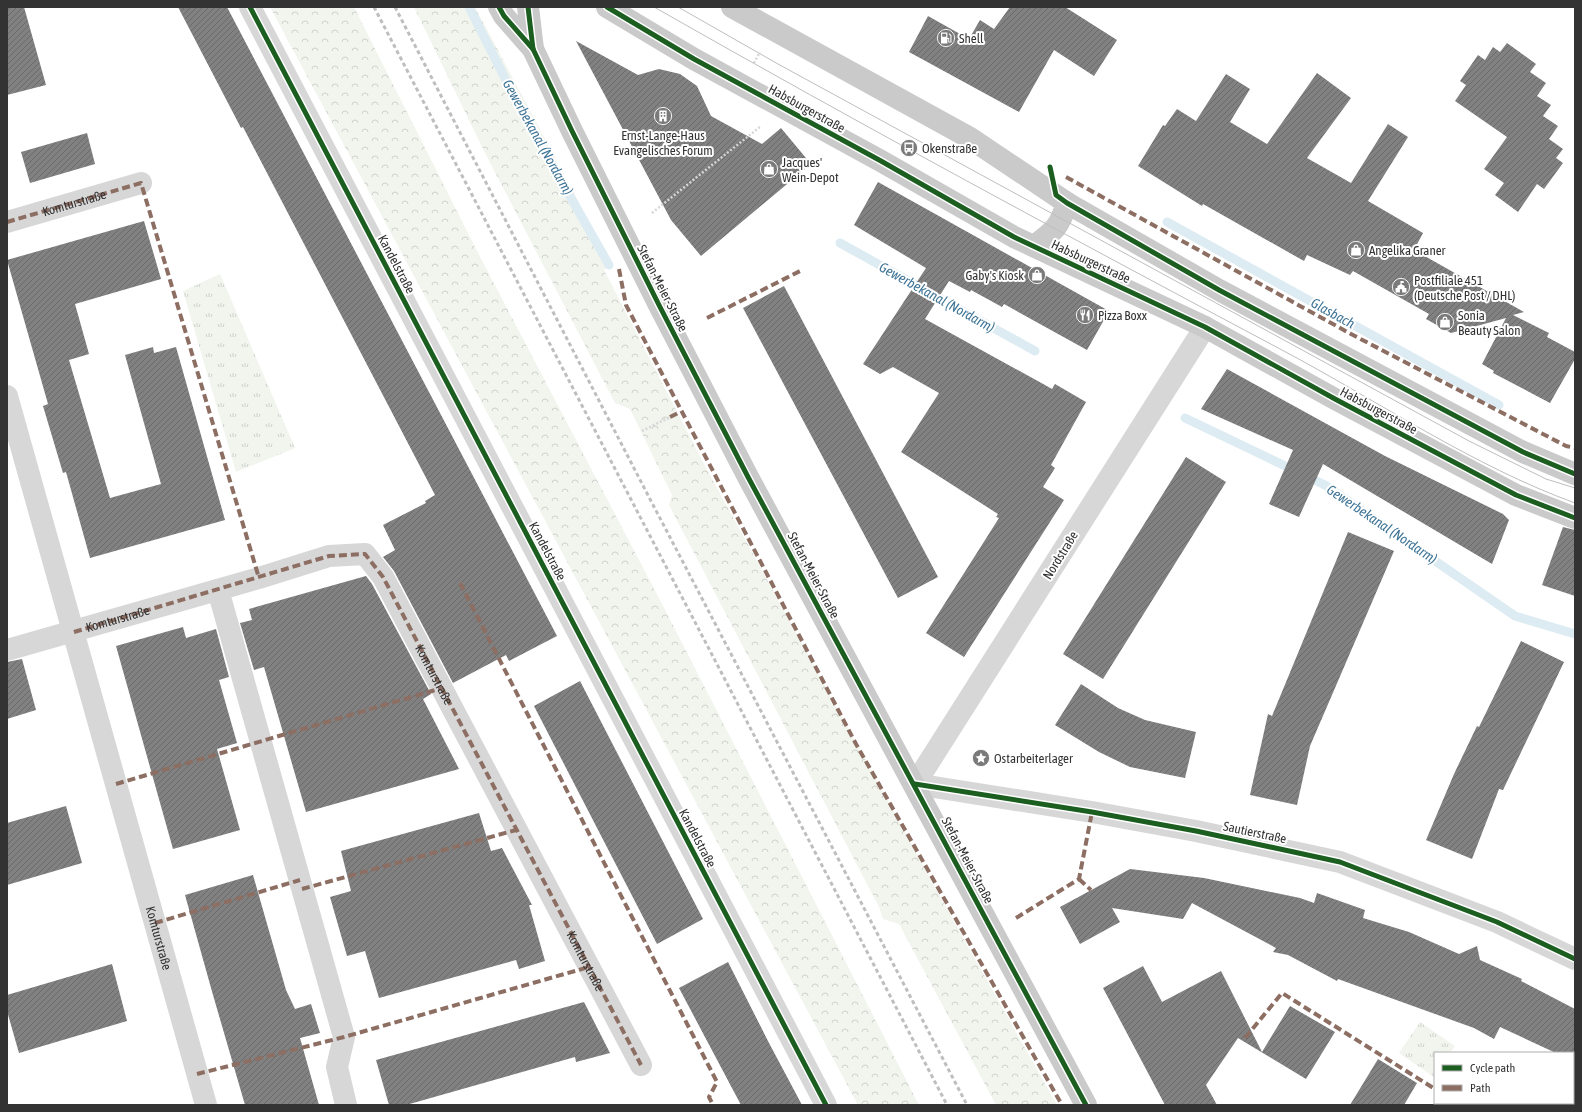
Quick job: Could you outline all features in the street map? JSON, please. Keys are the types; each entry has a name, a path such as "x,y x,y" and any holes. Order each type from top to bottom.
{"main road":[{"name":"Stefan-Meier-Straße","path":"499,7 504,16 533,49 626,239 741,463 915,784 1086,1105"},
{"name":"Stefan-Meier-Straße","path":"528,7 533,49"},
{"path":"732,7 970,138 1067,203 1219,290 1523,452 1575,474"},
{"name":"Habsburgerstraße","path":"616,10 742,85 1034,246 1205,327 1516,495 1575,518"},
{"path":"1034,246 1056,230 1062,219 1067,203"}],"street":[{"name":"Kandelstraße","path":"250,7 826,1105"},
{"name":"Komturstraße","path":"7,222 141,183"},
{"name":"Nordstraße","path":"915,784 1205,327"},
{"name":"Komturstraße","path":"7,396 206,1105"},
{"name":"Komturstraße","path":"74,632 329,556 365,554 384,577 641,1065"},
{"path":"218,590 344,1037 337,1067 346,1105"},
{"path":"7,650 74,632"},
{"name":"Sautierstraße","path":"915,784 1196,830 1340,862 1497,922 1575,959"}],"path":[{"path":"742,85 772,30"},
{"path":"652,213 762,125"},
{"path":"642,431 670,417"}],"green space":[{"path":"270,7 354,7 477,251 661,602 919,1105 858,1105"},
{"path":"414,7 475,7 612,265 604,270 705,466 942,900 1057,1105 996,1105 899,924 883,919 879,907 669,505 672,495 630,409 615,403 485,153"},
{"path":"220,274 295,448 236,472 183,291"},
{"path":"1420,1022 1455,1046 1451,1052 1434,1052 1434,1077 1399,1053"}],"building":[{"path":"7,7 24,7 46,85 7,95"},
{"path":"178,7 227,7 557,636 509,661 506,655 453,683 394,571 383,557 395,550 383,525 426,503 425,501 435,495 243,127 241,128"},
{"path":"1010,7 1065,7 1117,40 1094,76 1054,50 1019,112 909,52 928,16 969,39 980,20 994,29"},
{"path":"576,41 638,75 659,69 680,74 697,86 711,116 762,144 781,128 811,164 701,256 671,220"},
{"path":"1507,43 1536,64 1530,72 1546,83 1537,96 1551,105 1543,116 1558,126 1549,139 1563,149 1556,158 1563,163 1544,189 1537,184 1518,212 1495,195 1504,183 1484,169 1507,137 1455,101 1466,85 1460,81 1478,55 1485,60 1493,47 1500,52"},
{"path":"1317,73 1351,98 1307,158 1351,183 1388,124 1408,137 1368,201 1423,233 1414,250 1524,312 1513,315 1549,333 1547,337 1575,352 1575,359 1550,403 1493,373 1494,371 1482,364 1506,318 1451,333 1426,319 1429,314 1353,271 1350,275 1307,255 1304,261 1203,204 1202,206 1138,166 1163,125 1165,126 1177,109 1196,121 1226,74 1250,89 1230,122 1267,144"},
{"path":"87,133 95,164 30,183 21,152"},
{"path":"878,182 1109,311 1087,350 1004,304 1002,307 971,290 970,292 949,281 925,319 1052,389 1055,384 1086,402 1051,465 1055,468 1043,487 1064,500 964,657 926,633 999,518 996,517 998,514 901,452 939,393 893,367 880,374 863,364 926,268 854,225"},
{"path":"144,221 161,279 75,304 89,354 69,360 110,498 161,484 125,355 153,347 154,353 176,347 225,520 90,558 66,472 63,473 43,406 48,404 7,260"},
{"path":"784,286 938,577 898,598 743,308"},
{"path":"1227,369 1385,456 1503,514 1509,520 1492,564 1323,464 1299,517 1269,504 1293,450 1201,409"},
{"path":"1186,457 1226,482 1103,679 1063,654"},
{"path":"1563,527 1575,530 1575,596 1542,585"},
{"path":"1348,532 1394,551 1310,746 1297,805 1250,795 1268,714 1272,716"},
{"path":"366,576 372,584 431,694 423,699 459,769 306,812 264,667 254,670 240,623 252,620 249,609"},
{"path":"183,627 186,638 216,629 229,677 219,680 237,743 217,749 240,830 173,849 116,646"},
{"path":"1521,641 1564,662 1503,790 1499,789 1472,859 1426,840 1454,774"},
{"path":"22,659 36,710 7,719 7,662"},
{"path":"580,681 703,919 657,944 534,706"},
{"path":"1081,684 1118,708 1145,720 1196,732 1185,778 1130,767 1099,752 1055,725"},
{"path":"66,806 82,863 7,885 7,823"},
{"path":"479,813 491,851 502,848 532,905 529,905 545,961 519,969 516,960 379,998 365,951 347,956 330,897 351,891 341,851"},
{"path":"1130,869 1204,878 1300,898 1314,903 1317,893 1365,910 1363,918 1409,932 1459,954 1477,946 1480,960 1522,979 1521,981 1575,1009 1575,1062 1574,1052 1554,1052 1500,1027 1494,1039 1474,1028 1338,979 1337,981 1288,955 1273,952 1276,948 1192,903 1183,919 1112,908 1120,922 1080,944 1060,907"},
{"path":"253,875 286,990 295,1009 311,1004 320,1033 300,1038 319,1105 245,1105 213,995 185,895"},
{"path":"728,962 802,1105 741,1105 679,988"},
{"path":"112,964 127,1021 19,1053 7,1011 7,995"},
{"path":"1143,966 1162,1002 1221,971 1262,1052 1290,1006 1335,1032 1306,1079 1238,1038 1206,1085 1217,1105 1165,1105 1103,988"},
{"path":"584,1002 610,1053 576,1062 575,1057 406,1105 389,1105 376,1060"},
{"path":"1378,1059 1417,1083 1404,1105 1350,1105"}],"waterway":[{"name":"Gewerbekanal (Nordarm)","path":"469,7 520,108 609,265"},
{"name":"Glasbach","path":"1167,222 1499,405"},
{"name":"Gewerbekanal (Nordarm)","path":"840,243 1035,351"},
{"name":"Gewerbekanal (Nordarm)","path":"1185,418 1325,485 1515,616 1575,634"}],"tram line":[{"path":"654,7 966,181 1282,350 1463,452 1537,488 1575,503"},
{"path":"678,7 778,64 1469,441 1546,479 1575,488"}],"railway":[{"path":"374,7 947,1105"},
{"path":"395,7 967,1105"}],"marked path":[{"path":"1066,177 1351,334 1566,446 1575,448"},
{"path":"7,222 141,183 259,578"},
{"path":"619,269 626,305 856,744 1062,1105"},
{"path":"707,318 802,270"},
{"path":"670,417 680,412"},
{"path":"74,632 329,556 365,554 383,577 641,1065"},
{"path":"460,583 717,1082 709,1097 713,1105"},
{"path":"116,784 442,688"},
{"path":"1016,918 1079,879 1092,812"},
{"path":"302,889 516,830"},
{"path":"1079,879 1091,890"},
{"path":"155,923 300,880"},
{"path":"197,1074 344,1037 589,967"},
{"path":"1245,1038 1282,993 1434,1088"}],"cycle path":[{"path":"250,7 826,1105"},
{"path":"499,7 504,16 533,49"},
{"path":"528,7 533,49 572,131 660,307 748,477 1086,1105"},
{"path":"607,7 694,59 881,161 1014,237 1205,327 1335,399 1516,495 1575,518"},
{"path":"1050,167 1056,195 1067,203 1219,290 1523,452 1575,474"},
{"path":"915,784 1092,812 1196,831 1340,862 1497,922 1575,959"}],"place":[{"name":"Shell","path":"946,38"},
{"name":"Ernst-Lange-Haus Evangelisches Forum","path":"663,116"},
{"name":"Okenstraße","path":"909,148"},
{"name":"Jacques' Wein-Depot","path":"769,169"},
{"name":"Angelika Graner","path":"1356,250"},
{"name":"Gaby's Kiosk","path":"1037,275"},
{"name":"Postfiliale 451 (Deutsche Post / DHL)","path":"1401,287"},
{"name":"Pizza Boxx","path":"1085,315"},
{"name":"Sonia Beauty Salon","path":"1445,322"},
{"name":"Ostarbeiterlager","path":"981,758"}]}
